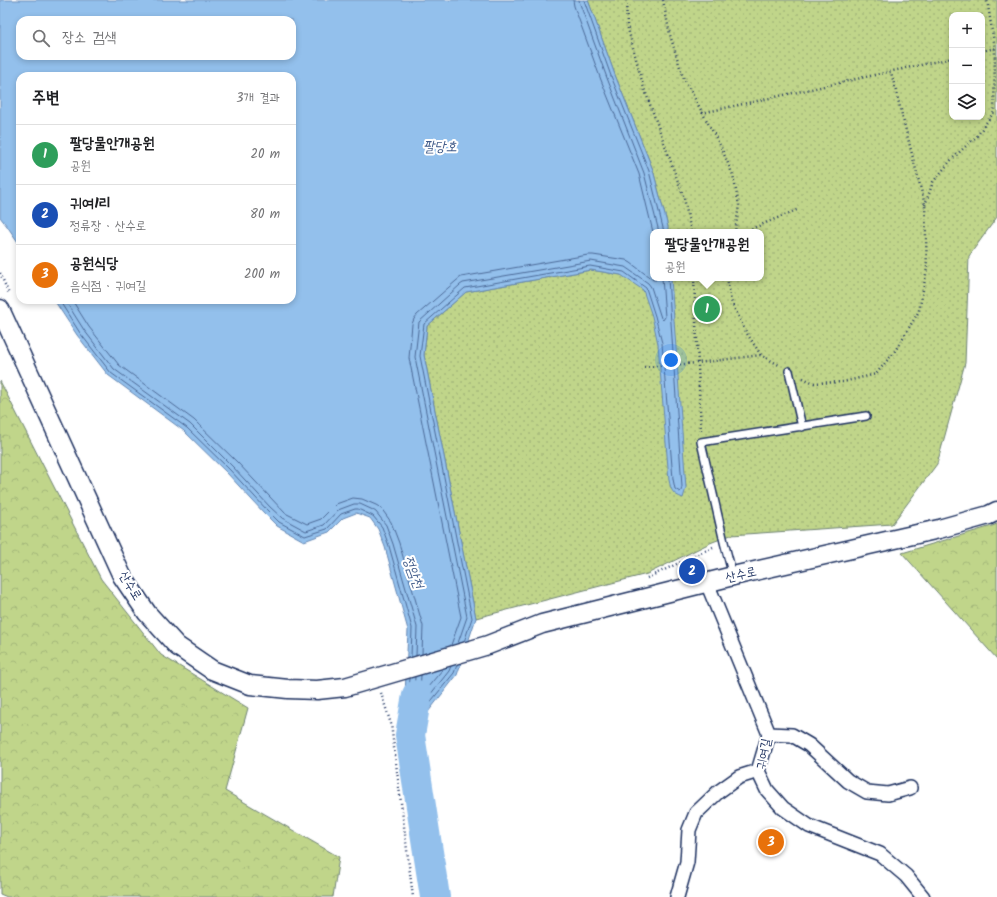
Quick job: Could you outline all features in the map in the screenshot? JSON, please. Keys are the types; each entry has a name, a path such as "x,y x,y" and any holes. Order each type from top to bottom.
{"main road":[{"name":"산수로","path":"5,302 122,576 147,613 176,646 212,670 250,685 316,690 345,687 488,645 542,624 733,576 939,529 989,515 997,511"}],"street":[{"name":"귀여길","path":"707,583 769,734 758,771 767,790 783,808 810,826 880,854 906,876 923,897"},
{"path":"769,734 792,735 809,746 848,782 867,792 888,794 910,788"},
{"path":"677,897 687,862 689,830 696,813 718,792 739,777 758,771"}],"lane":[{"path":"789,371 802,427"},
{"path":"733,576 702,442 866,416"}],"path":[{"path":"626,0 627,25 643,85 684,198 690,229"},
{"path":"663,0 670,35 683,77 720,145 733,175 739,205 735,229"},
{"path":"925,205 933,182 952,159 977,136 994,112 996,48 987,0"},
{"path":"985,50 996,48"},
{"path":"702,113 949,59"},
{"path":"728,281 731,302 746,332 761,355 814,383 843,382 876,374 895,351 919,311 927,268 925,205 891,72"},
{"path":"752,229 799,210"},
{"path":"0,273 5,302"},
{"path":"694,281 702,442"},
{"path":"644,367 697,363 761,355"},
{"path":"376,678 391,724 414,897"}],"green space":[{"path":"588,0 997,0 997,217 969,256 965,363 937,464 892,524 731,535 710,543 647,574 476,618 424,355 427,326 466,292 591,270 650,278 650,281 764,281 764,229 666,229 668,227 653,170 615,75"},
{"path":"0,381 101,579 161,655 248,708 225,791 339,857 333,897 7,897 0,894"},
{"path":"997,524 997,659 902,553"}],"water":[{"name":"팔당호","path":"0,0 588,0 615,75 653,170 668,227 668,229 650,229 650,281 671,281 686,488 683,498 676,495 670,486 658,344 652,316 643,290 621,275 591,270 466,292 427,326 424,355 476,618 457,675 410,735 405,696 408,630 385,547 378,529 370,518 356,513 343,518 329,532 304,541 277,526 227,473 184,431 108,375 77,335 57,304 296,304 296,72 16,72 16,239 0,217"}],"waterway":[{"name":"정암천","path":"417,695 410,735 435,897"}],"place":[{"name":"팔당물안개공원","path":"707,309"},
{"name":"귀여1리","path":"692,571"},
{"name":"공원식당","path":"771,842"}]}
